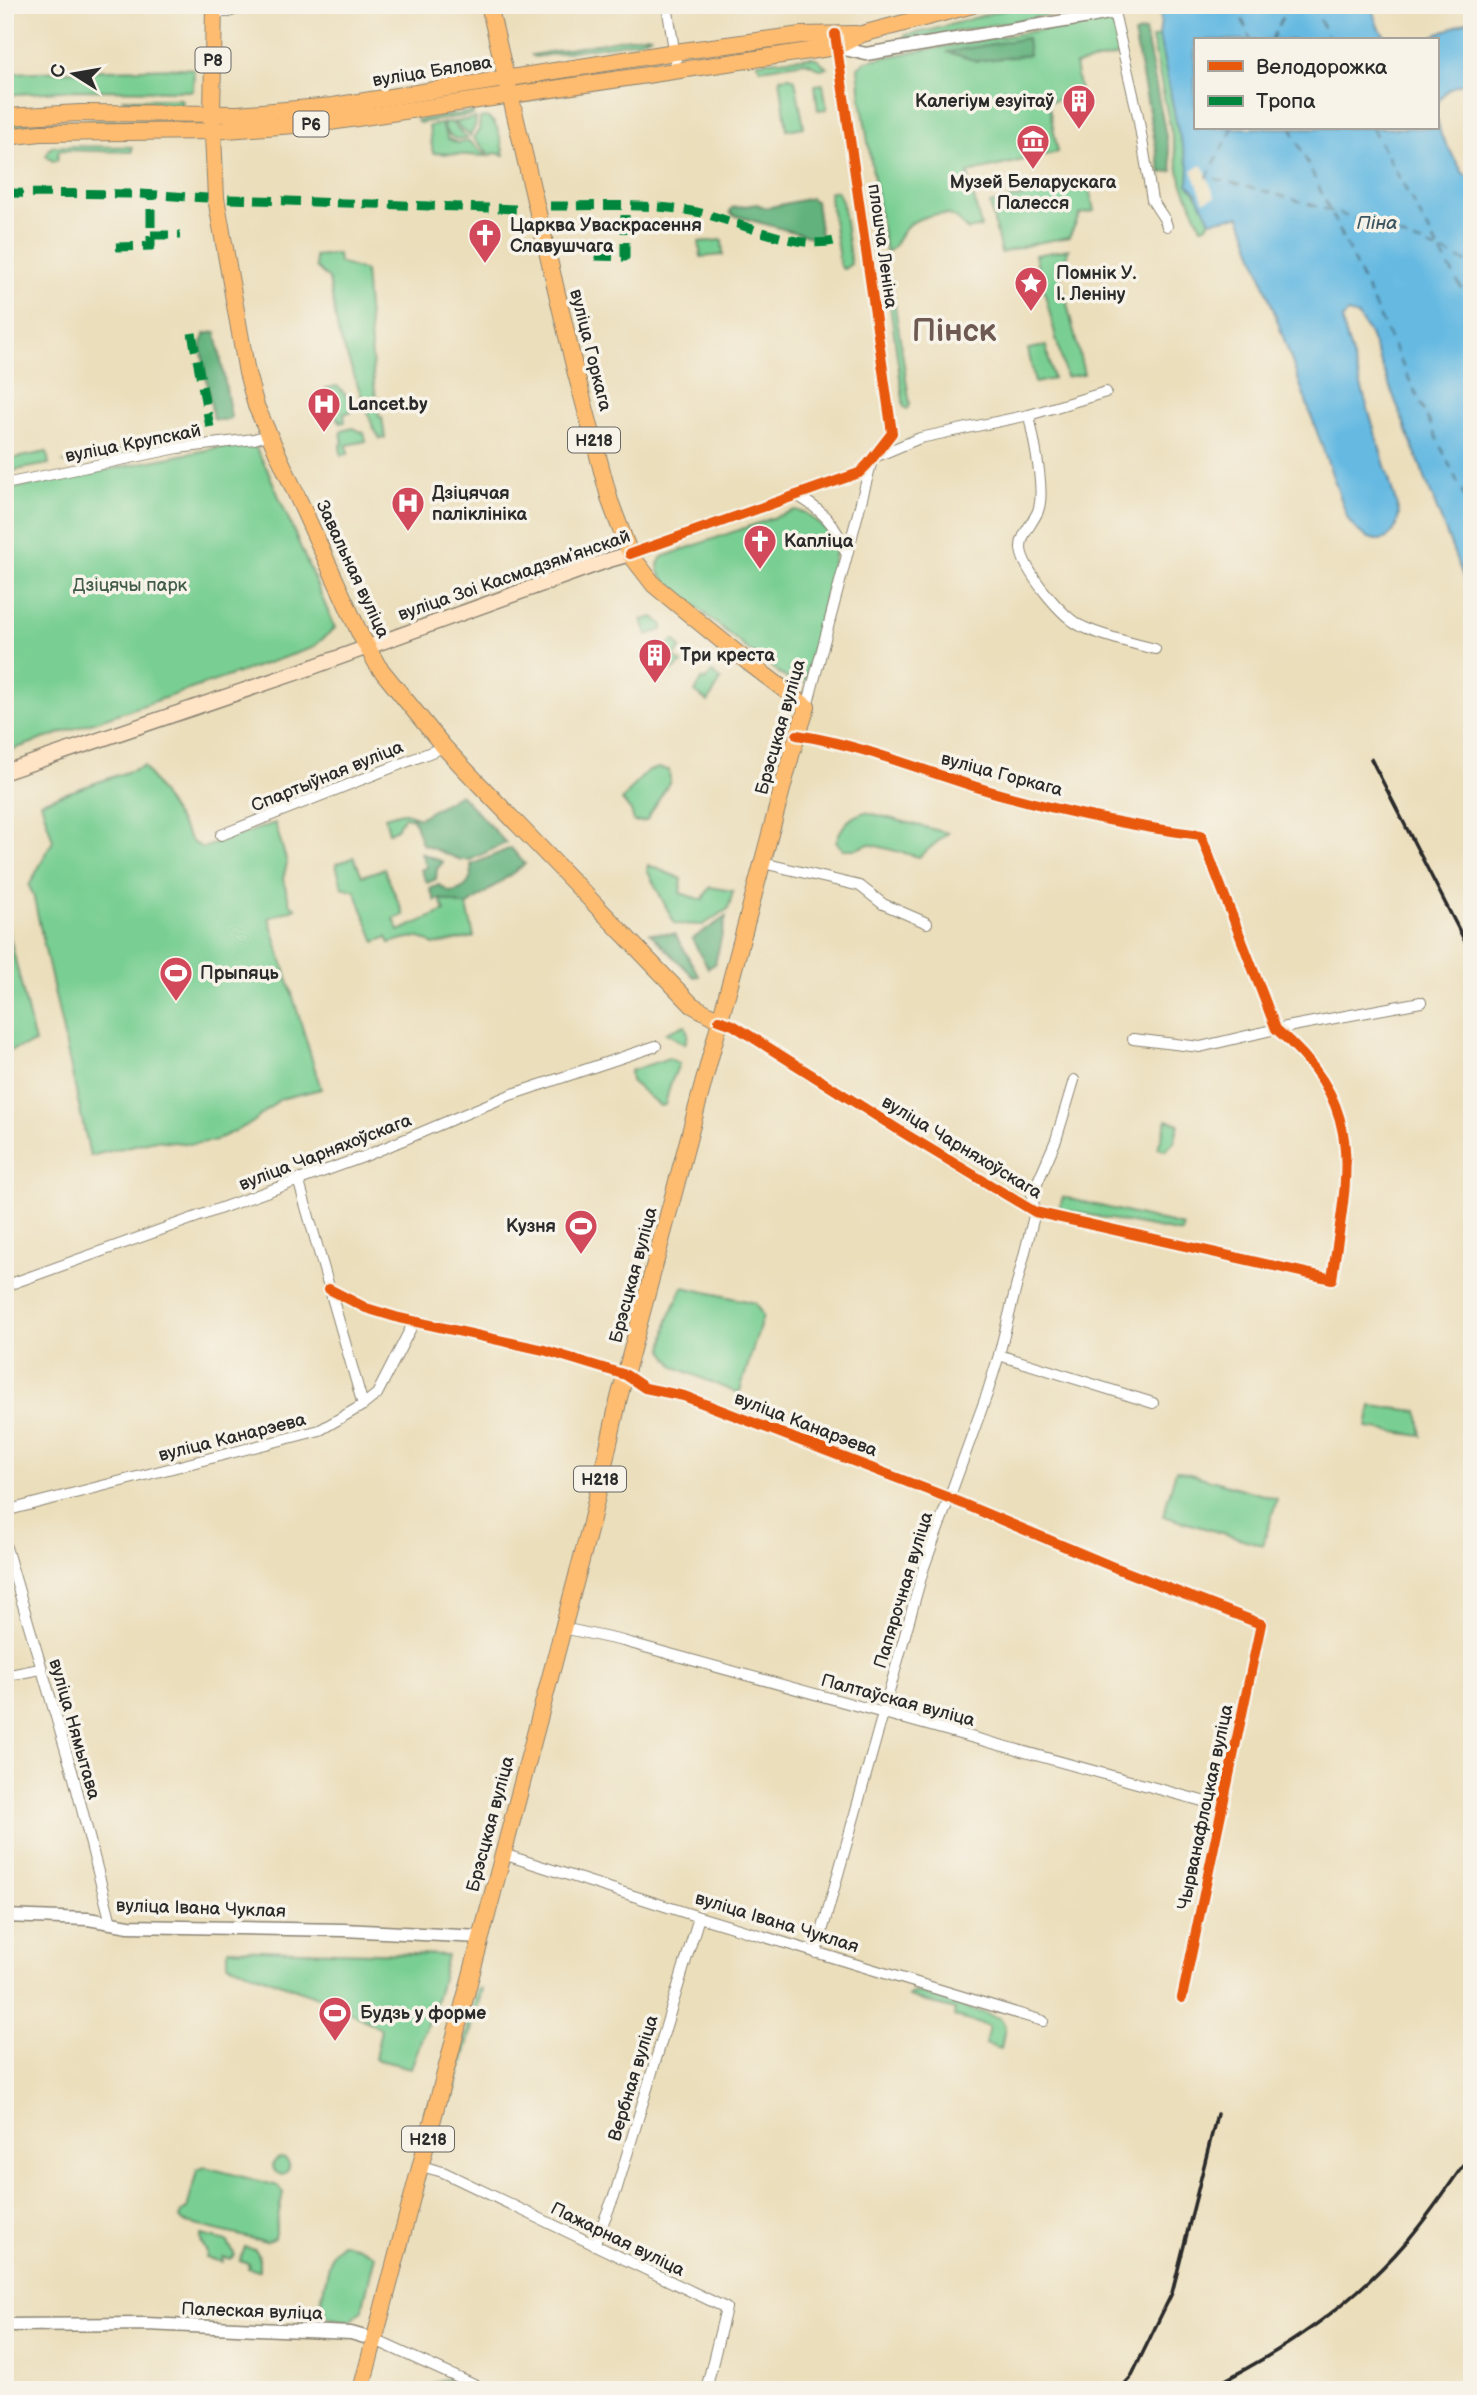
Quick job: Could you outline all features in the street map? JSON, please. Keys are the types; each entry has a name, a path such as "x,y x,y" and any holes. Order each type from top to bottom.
{"main road":[{"name":"вуліца Горкага","path":"489,5 579,382 610,500 630,554 654,585 807,707"},
{"name":"вуліца Бялова","path":"5,117 80,113 212,114 333,106 677,69 836,40 973,5"},
{"name":"Завальная вуліца","path":"213,8 212,114 216,198 247,373 268,435 367,646 378,666 444,747 692,1005 719,1020"},
{"name":"вуліца Бялова","path":"5,136 41,133 213,131 323,123 675,52 801,35 836,40"},
{"name":"вуліца Зоі Касмадзямʼянскай","path":"5,772 293,674 609,559 630,554"},
{"name":"Брэсцкая вуліца","path":"361,2390 591,1523 626,1375 719,1020 807,707"}],"street":[{"path":"213,8 229,12 245,5"},
{"path":"667,5 677,69"},
{"path":"1116,8 1152,200 1167,226"},
{"name":"вуліца Бялова","path":"836,40 866,54 1116,8"},
{"name":"плошча Леніна","path":"836,40 892,433 874,457"},
{"path":"874,457 920,439 1029,415 1106,392"},
{"path":"1029,415 1039,469 1039,510 1028,526 1021,547 1025,566 1050,598 1080,626 1155,649"},
{"name":"вуліца Крупскай","path":"5,484 178,447 254,439 268,435"},
{"name":"вуліца Зоі Касмадзямʼянскай","path":"630,554 859,472 874,457"},
{"name":"Брэсцкая вуліца","path":"807,707 874,457"},
{"path":"796,495 826,516 842,539 847,556"},
{"name":"вуліца Горкага","path":"797,735 859,750 1008,796 1159,830 1201,835 1276,1029"},
{"name":"Спартыўная вуліца","path":"221,835 444,747"},
{"path":"763,863 860,886 883,904 927,923"},
{"path":"1133,1039 1200,1047 1276,1029 1421,1002"},
{"name":"вуліца Чарняхоўскага","path":"719,1020 733,1025 1035,1212 1332,1279 1347,1165 1343,1126 1333,1096 1287,1038 1276,1029"},
{"name":"вуліца Чарняхоўскага","path":"5,1286 363,1157 510,1095 656,1046"},
{"name":"Папярочная вуліца","path":"816,1953 924,1567 999,1355 1035,1212 1032,1195 1056,1140 1074,1080"},
{"path":"298,1179 363,1405"},
{"name":"вуліца Канарэева","path":"329,1289 366,1308 544,1350 626,1375 645,1388 684,1396 948,1498 1116,1568 1261,1624"},
{"name":"вуліца Канарэева","path":"5,1511 320,1430 377,1394 415,1320"},
{"path":"999,1355 1153,1403"},
{"name":"вуліца Нямытава","path":"5,1544 74,1778 111,1923"},
{"name":"Чырванафлоцкая вуліца","path":"1182,1998 1261,1624"},
{"name":"Палтаўская вуліца","path":"563,1628 623,1641 1224,1807"},
{"path":"5,1676 40,1669"},
{"name":"вуліца Івана Чуклая","path":"503,1854 699,1917 1043,2021"},
{"name":"вуліца Івана Чуклая","path":"5,1916 75,1918 129,1926 357,1930 480,1937"},
{"name":"Вербная вуліца","path":"594,2245 616,2191 699,1917"},
{"name":"Пажарная вуліца","path":"421,2166 443,2172 726,2308 706,2390"},
{"name":"Палеская вуліца","path":"5,2325 174,2326 351,2333 375,2340 485,2390"}],"green space":[{"path":"1020,5 1107,5 906,40 905,35"},
{"path":"1109,20 1115,28 1121,55 1075,65 1079,95 1048,102 1058,152 968,173 981,227 968,230 950,215 927,216 907,226 886,253 858,67 866,61 885,57"},
{"path":"1145,31 1173,171 1161,173 1134,34"},
{"path":"650,36 639,41 535,57 532,55"},
{"path":"1159,36 1178,131 1189,167 1188,184 1206,211 1210,221 1206,226 1201,227 1181,180 1152,38"},
{"path":"1027,38 1029,55 977,61 947,52"},
{"path":"813,40 813,44 708,59 708,56"},
{"path":"812,57 827,68 819,69 805,62 761,69 757,62"},
{"path":"655,62 655,66 538,84 537,80"},
{"path":"194,69 193,91 73,90 5,95 5,73"},
{"path":"790,77 795,80 804,127 787,130 780,78"},
{"path":"823,84 827,109 818,110 815,85"},
{"path":"121,99 181,99 182,102 181,105 149,104"},
{"path":"473,112 473,115 419,123 417,120"},
{"path":"485,117 497,127 504,155 490,155 473,138 479,130 480,118"},
{"path":"476,118 470,136 454,122"},
{"path":"96,120 183,124 181,127 96,124 5,128 5,124"},
{"path":"451,122 467,138 458,139 448,134 443,123"},
{"path":"441,124 448,139 458,143 469,141 487,156 433,153 429,126"},
{"path":"54,146 132,147 132,152 59,150 57,161 53,161 46,156"},
{"path":"1089,187 1094,211 1080,214 1069,237 1001,253 990,204 1041,192 1044,196"},
{"path":"837,191 842,201 851,264 844,269 840,266 829,192"},
{"path":"811,198 816,202 821,237 818,239 730,212 732,208 757,204 766,208"},
{"path":"722,240 723,255 701,257 699,242"},
{"path":"1069,249 1060,274 1084,374 1066,377 1035,255"},
{"path":"338,254 339,263 365,271 374,384 385,438 380,439 373,427 338,332 329,279 316,267 315,256"},
{"path":"886,276 891,279 910,405 907,409 904,407"},
{"path":"216,332 231,417 229,420 213,418 201,346 205,334"},
{"path":"1046,346 1053,379 1035,383 1028,349"},
{"path":"337,386 352,407 352,411 344,414 345,422 340,423 335,409 325,411 323,400 327,399 326,388"},
{"path":"353,428 364,433 366,441 347,445 348,454 341,455 341,431"},
{"name":"Дзіцячы парк","path":"252,441 268,471 335,628 312,648 5,752 5,490"},
{"path":"151,443 152,449 70,465 64,462"},
{"path":"47,452 49,464 5,472 5,460"},
{"path":"795,510 806,513 827,530 835,553 807,674 804,682 794,684 666,582 659,572 658,564 662,557"},
{"path":"654,617 663,625 662,630 647,635 642,620"},
{"path":"674,640 681,648 674,657 682,663 672,671 658,655"},
{"path":"712,672 721,680 708,702 695,692 702,679 705,681"},
{"name":"Прыпяць","path":"144,766 192,842 203,848 275,823 287,863 283,879 290,904 296,908 269,918 321,1089 280,1099 252,1123 214,1141 192,1144 155,1140 90,1156 33,894 29,886 53,841 41,802"},
{"path":"658,768 669,770 670,781 646,821 634,822 631,811 622,800 646,772"},
{"path":"460,794 506,843 470,860 461,860 422,844 412,815 419,818"},
{"path":"402,812 412,815 413,819 404,817 396,830 389,832 385,817"},
{"path":"865,812 948,833 919,857 869,844 856,849 843,849 836,842 840,831 850,819"},
{"path":"511,848 525,864 467,906 440,899 435,901 430,889 439,885 450,892 460,889 469,880 471,865"},
{"path":"421,853 443,862 437,869 436,879 427,883 421,870 427,867"},
{"path":"354,857 362,876 384,869 404,915 394,919 399,931 445,911 440,899 467,906 474,937 433,945 417,938 390,943 387,937 375,942 355,891 342,887 336,864"},
{"path":"648,865 682,879 680,893 702,900 710,887 733,891 728,909 703,925 675,924 647,870"},
{"path":"5,917 35,1043 5,1052"},
{"path":"726,917 715,964 708,968 692,939"},
{"path":"650,933 675,934 699,976 694,977"},
{"path":"685,1025 688,1034 685,1044 666,1033"},
{"path":"669,1058 679,1064 665,1105 660,1106 631,1081 630,1071"},
{"path":"1167,1120 1179,1124 1174,1142 1166,1150 1158,1148"},
{"path":"1063,1197 1183,1226 1182,1233 1059,1209"},
{"path":"683,1287 755,1303 763,1316 739,1394 675,1367 663,1350 668,1320"},
{"path":"1371,1406 1418,1411 1422,1436 1367,1428"},
{"path":"1176,1470 1277,1499 1263,1545 1163,1516"},
{"path":"228,1949 447,1955 439,1991 411,2068 375,2059 381,2029 334,2003 228,1964"},
{"path":"477,1990 482,1990 453,2098 450,2100"},
{"path":"915,1992 1000,2018 1005,2027 1001,2049 985,2044 989,2026 954,2017 955,2010 908,1997"},
{"path":"278,2158 284,2158 289,2166 287,2172 278,2174 273,2169 273,2163"},
{"path":"205,2167 278,2186 283,2192 274,2238 266,2242 183,2222 180,2218 187,2209 197,2170"},
{"path":"201,2235 227,2241 235,2255 230,2259 223,2257 222,2262 206,2258"},
{"path":"342,2243 375,2255 362,2310 350,2321 328,2318 320,2305 332,2252"},
{"path":"245,2247 255,2249 259,2256 259,2271 248,2268 249,2264 240,2261"},
{"path":"449,2379 470,2390 431,2390 432,2385"}],"water":[{"name":"Піна","path":"1160,5 1371,5 1378,27 1387,38 1194,38 1194,130 1438,130 1438,123 1441,135 1463,173 1468,177 1472,176 1472,600 1370,335 1358,316 1348,313 1342,319 1343,325 1399,513 1392,534 1378,540 1363,534 1348,519 1240,216 1210,221 1196,192 1188,184 1189,167 1178,131 1159,36"},
{"path":"1472,19 1472,80 1446,92 1438,103 1438,38 1429,38"}],"pier":[{"path":"1203,165 1215,197 1204,201 1192,170"}],"ferry route":[{"path":"1236,5 1250,38"},
{"path":"1272,38 1289,5"},
{"path":"1313,5 1328,38"},
{"path":"1232,130 1207,177 1275,194 1341,215 1472,264"},
{"path":"1292,130 1472,513"},
{"path":"1373,130 1438,248"},
{"path":"1441,253 1472,306"}],"railway":[{"path":"1371,759 1472,955"},
{"path":"1119,2390 1131,2377 1172,2293 1217,2114"},
{"path":"1206,2390 1289,2343 1363,2286 1416,2230 1472,2153"}],"marked path":[{"path":"5,193 140,194 207,198"},
{"path":"116,247 151,246 151,195"},
{"path":"228,199 518,209"},
{"path":"550,206 674,208 801,242 834,241"},
{"path":"595,256 625,257 625,206"},
{"path":"151,235 180,235"},
{"path":"192,333 210,427"}],"cycle path":[{"path":"630,554 859,473 892,433 835,34"},
{"path":"719,1020 733,1025 1035,1212 1332,1279 1345,1174 1339,1115 1326,1086 1306,1058 1276,1029 1201,835 1079,814 981,788 850,746 797,735"},
{"path":"329,1289 366,1308 399,1318 544,1350 626,1375 645,1388 684,1396 949,1498 1116,1568 1261,1624 1182,1998"}],"place":[{"name":"Калегіум езуітаў","path":"1079,131"},
{"name":"Музей Беларускага Палесся","path":"1033,171"},
{"name":"Царква Уваскрасення Славушчага","path":"485,265"},
{"name":"Помнік У. І. Леніну","path":"1031,313"},
{"name":"Lancet.by","path":"324,434"},
{"name":"Дзіцячая паліклініка","path":"408,533"},
{"name":"Капліца","path":"760,571"},
{"name":"Три креста","path":"655,685"},
{"name":"Прыпяць","path":"176,1003"},
{"name":"Кузня","path":"581,1256"},
{"name":"Будзь у форме","path":"335,2043"}],"district":[{"name":"Пінск","path":"954,330"}]}
